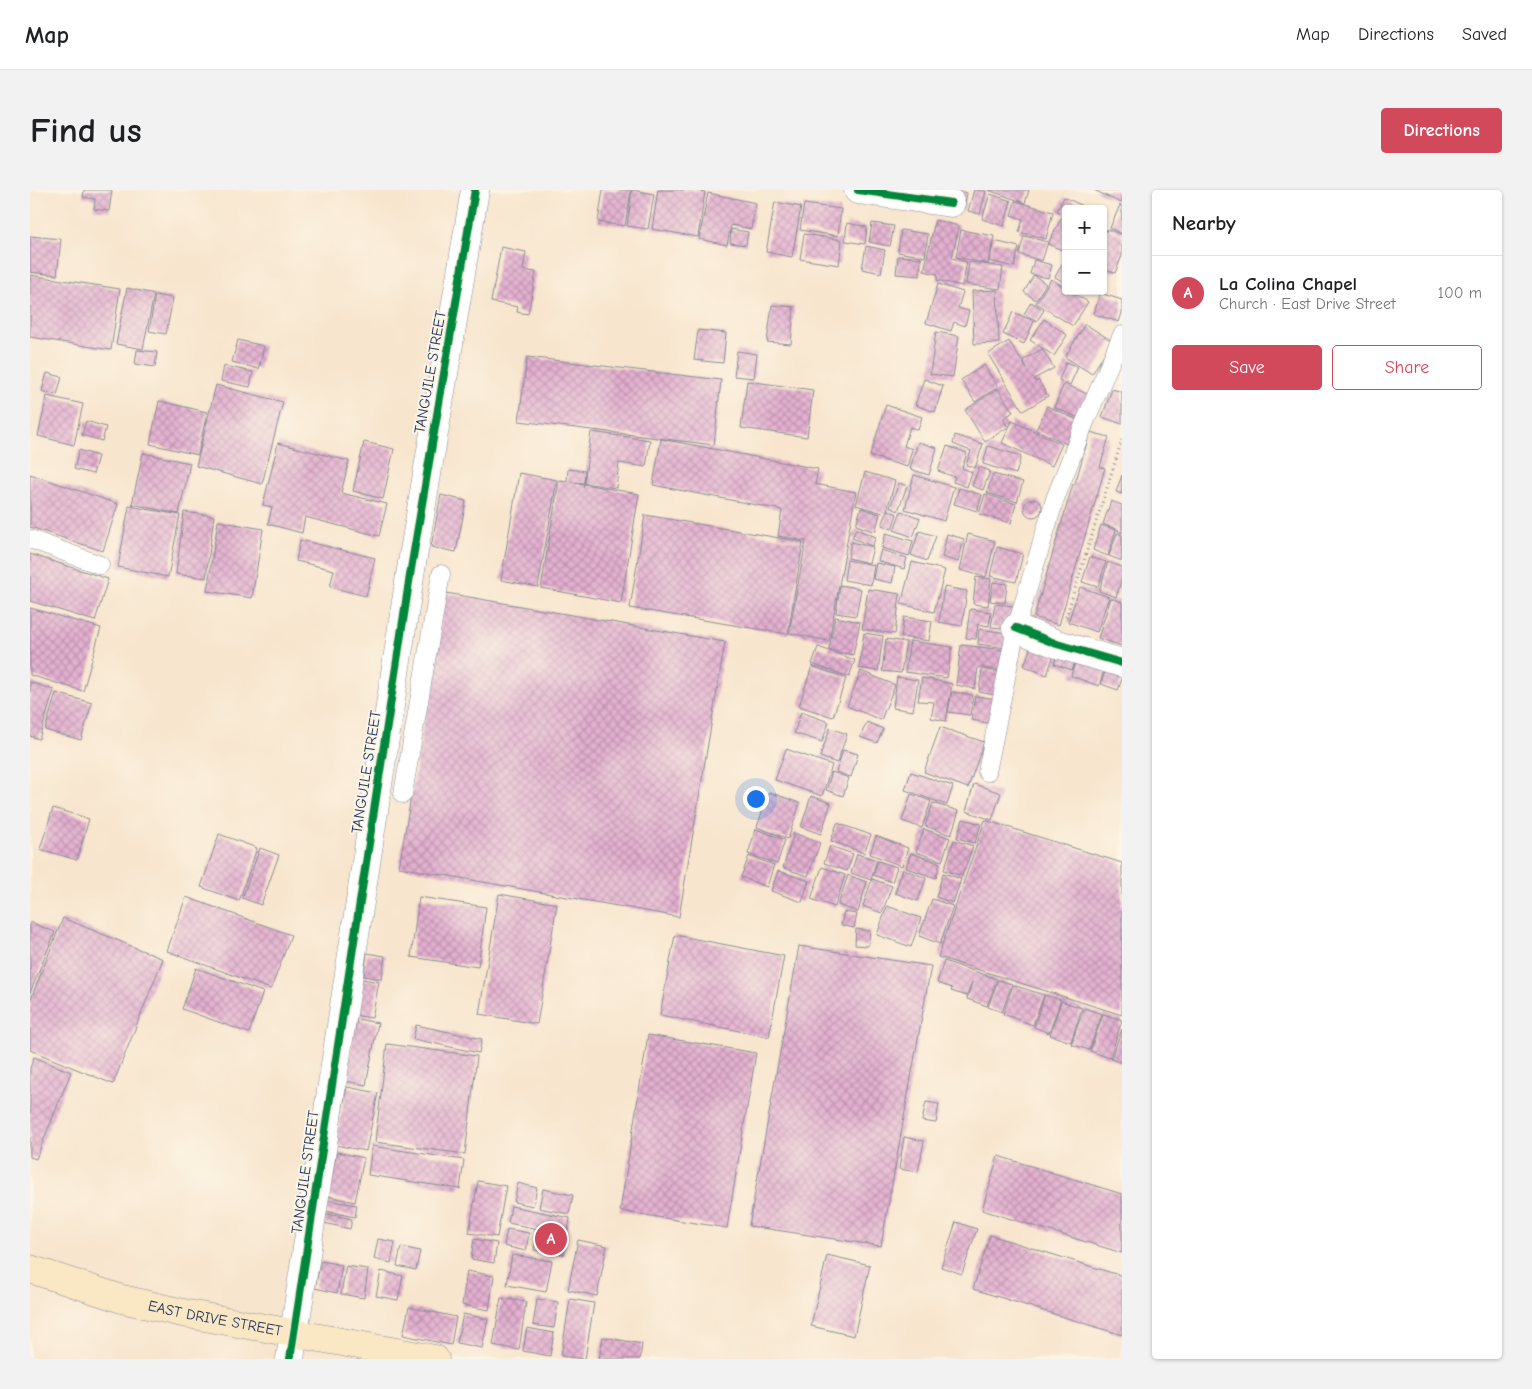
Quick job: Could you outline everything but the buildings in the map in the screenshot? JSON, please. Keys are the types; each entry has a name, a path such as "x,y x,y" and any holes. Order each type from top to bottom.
{"street":[{"name":"TANGUILE STREET","path":"292,1346 411,568 475,190"},
{"path":"858,190 951,203"},
{"path":"1016,628 1057,644 1122,664"},
{"name":"EAST DRIVE STREET","path":"30,1269 122,1300 292,1346 435,1359"}],"lane":[{"path":"987,772 1016,628 1055,498 1122,335"},
{"path":"30,539 100,565"},
{"path":"403,794 441,574"}],"path":[{"path":"1057,644 1122,440"}],"cycle path":[{"path":"290,1359 411,569 475,190"},
{"path":"858,190 951,203"},
{"path":"1016,628 1057,644 1122,663"}],"place":[{"name":"La Colina Chapel","path":"551,1239"}]}
